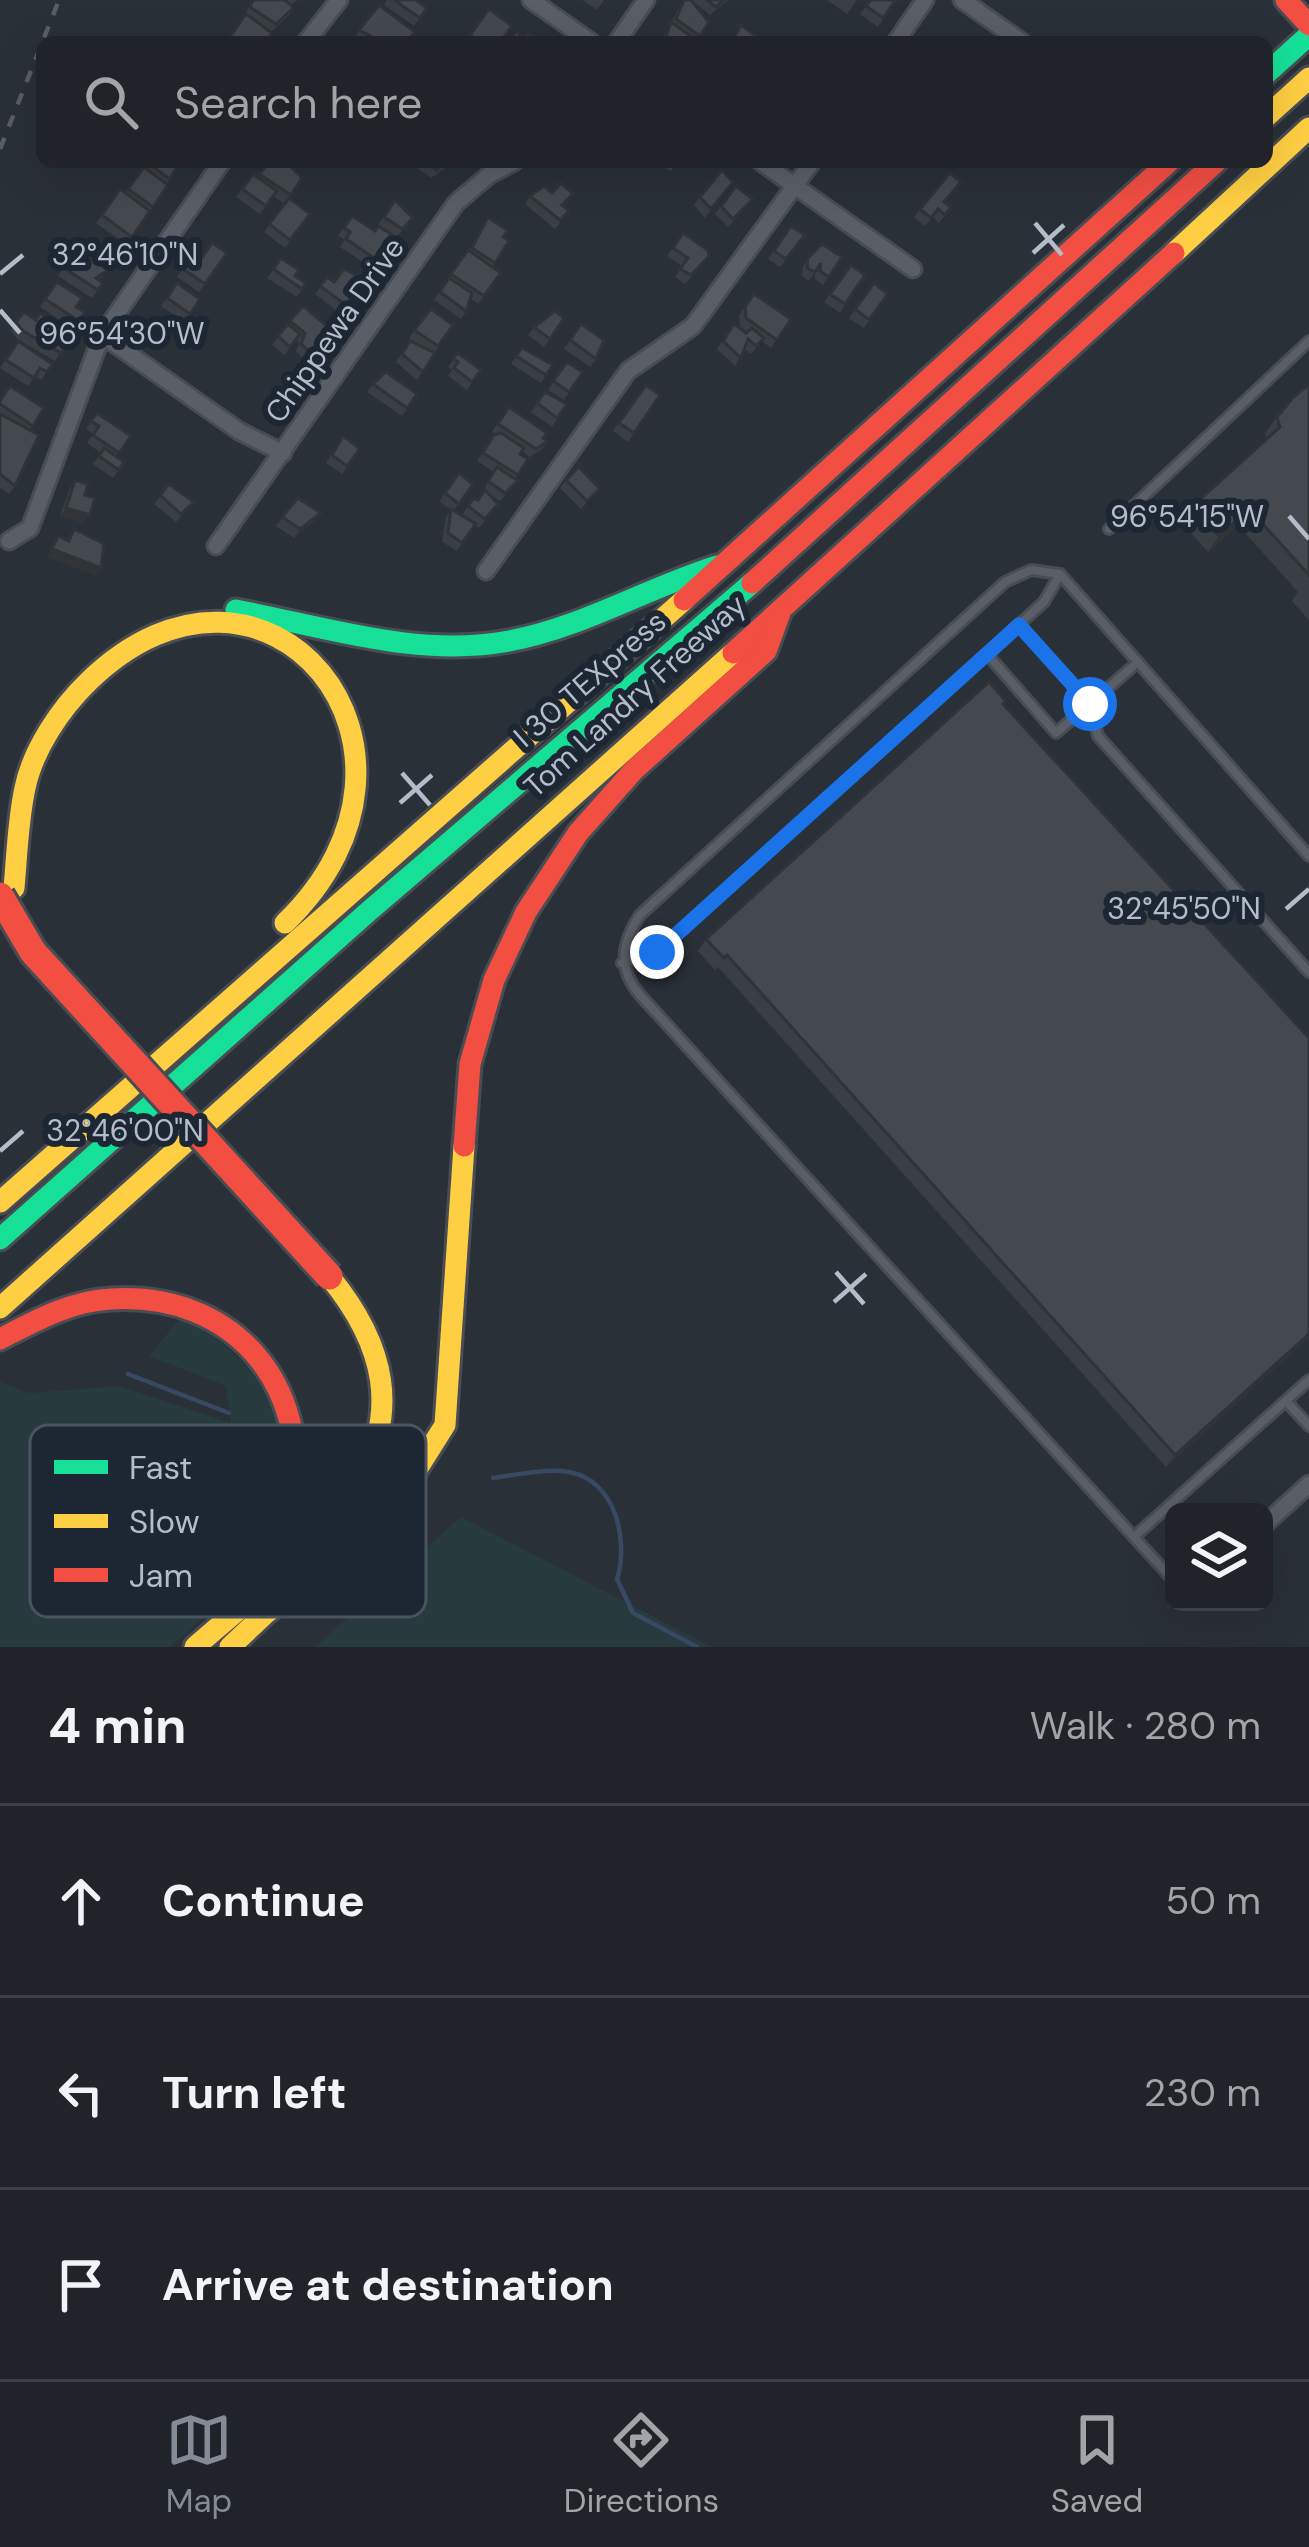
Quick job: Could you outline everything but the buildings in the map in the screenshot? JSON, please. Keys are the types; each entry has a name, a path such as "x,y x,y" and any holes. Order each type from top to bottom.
{"main road":[{"path":"1286,0 1309,25"},
{"path":"1273,67 1309,35"},
{"path":"1273,111 1300,86"},
{"name":"Tom Landry Freeway","path":"1273,161 1306,132"},
{"name":"Tom Landry Freeway","path":"0,1202 727,563 1162,168"},
{"name":"I 30 TEXpress","path":"0,1239 369,911 784,556 1209,168"},
{"name":"Tom Landry Freeway","path":"0,1308 782,609 1265,168"},
{"path":"130,616 169,607 232,609 385,641 476,644 555,626 652,585 727,563"},
{"path":"426,1464 445,1425 470,1064 509,945 578,833 634,770 766,651 782,609"},
{"path":"135,1085 162,1037 306,904 336,863 356,804 353,736 334,697 294,650 225,621 200,619 145,627 85,658 50,688 14,749 2,820 7,892 46,940 334,1270 369,1300 389,1346 398,1401 396,1425"},
{"path":"0,1339 67,1304 139,1294 189,1305 214,1318 256,1356 287,1409 290,1425"},
{"path":"195,1647 240,1617"},
{"path":"230,1647 251,1617"}],"street":[{"path":"311,36 339,0"},
{"path":"531,0 582,36"},
{"path":"621,36 646,0"},
{"path":"900,36 925,0"},
{"path":"962,0 1013,36"},
{"path":"9,541 30,528 102,335 218,168"},
{"name":"Chippewa Drive","path":"216,547 456,203 502,168"},
{"path":"770,168 913,269"},
{"path":"486,571 628,371 693,326 808,168"},
{"path":"102,335 239,431 283,453"},
{"path":"1273,1517 1309,1484"}],"lane":[{"path":"1109,529 1309,341"},
{"path":"1165,1571 640,995 622,963 640,915 1006,582 1030,569 1060,574 1309,856"},
{"path":"622,963 657,952 1044,602 1060,574"},
{"path":"1019,625 1090,704 1098,736 1309,972"},
{"path":"986,654 1056,734 1138,662"},
{"path":"1133,1537 1309,1380"},
{"path":"1286,1401 1309,1426"}],"green space":[{"path":"181,1317 216,1338 244,1364 266,1394 279,1425 30,1425 30,1617 205,1617 170,1647 0,1647 0,1382 29,1393 119,1386 231,1423 226,1386 149,1356"},
{"path":"461,1517 712,1647 315,1647 349,1617 426,1617 426,1548"}],"waterway":[{"path":"128,1374 229,1413"},
{"path":"493,1478 560,1471 585,1477 598,1487 615,1514 621,1547 617,1579 633,1613 697,1647"}],"railway":[{"path":"45,36 59,0"},
{"path":"0,149 36,58"}],"traffic: fast":[{"path":"1273,68 1309,35"},
{"path":"236,610 406,643 475,645 562,627 717,566"},
{"path":"0,1239 369,911 752,583"}],"traffic: slow":[{"path":"1273,111 1309,78"},
{"path":"1273,161 1309,128"},
{"path":"1174,253 1266,168"},
{"path":"0,1202 684,600"},
{"path":"14,888 29,773 41,744 68,704 89,681 156,635 220,622 276,637 321,673 349,725 355,788 336,856 285,923"},
{"path":"0,1308 733,653"},
{"path":"426,1455 445,1425 464,1146"},
{"path":"329,1276 367,1335 381,1389 378,1425"},
{"path":"195,1647 229,1617"},
{"path":"230,1647 262,1617"}],"traffic: jam":[{"path":"1286,0 1309,25"},
{"path":"684,600 1162,168"},
{"path":"752,583 1209,168"},
{"path":"733,653 1174,253"},
{"path":"464,1146 470,1064 494,980 526,912 578,833 634,770 766,651 780,613"},
{"path":"0,896 33,952 329,1276"},
{"path":"0,1339 53,1313 111,1299 155,1301 194,1311 227,1329 255,1354 276,1384 290,1425"}],"route":[{"path":"657,952 1019,625 1090,704"}]}
